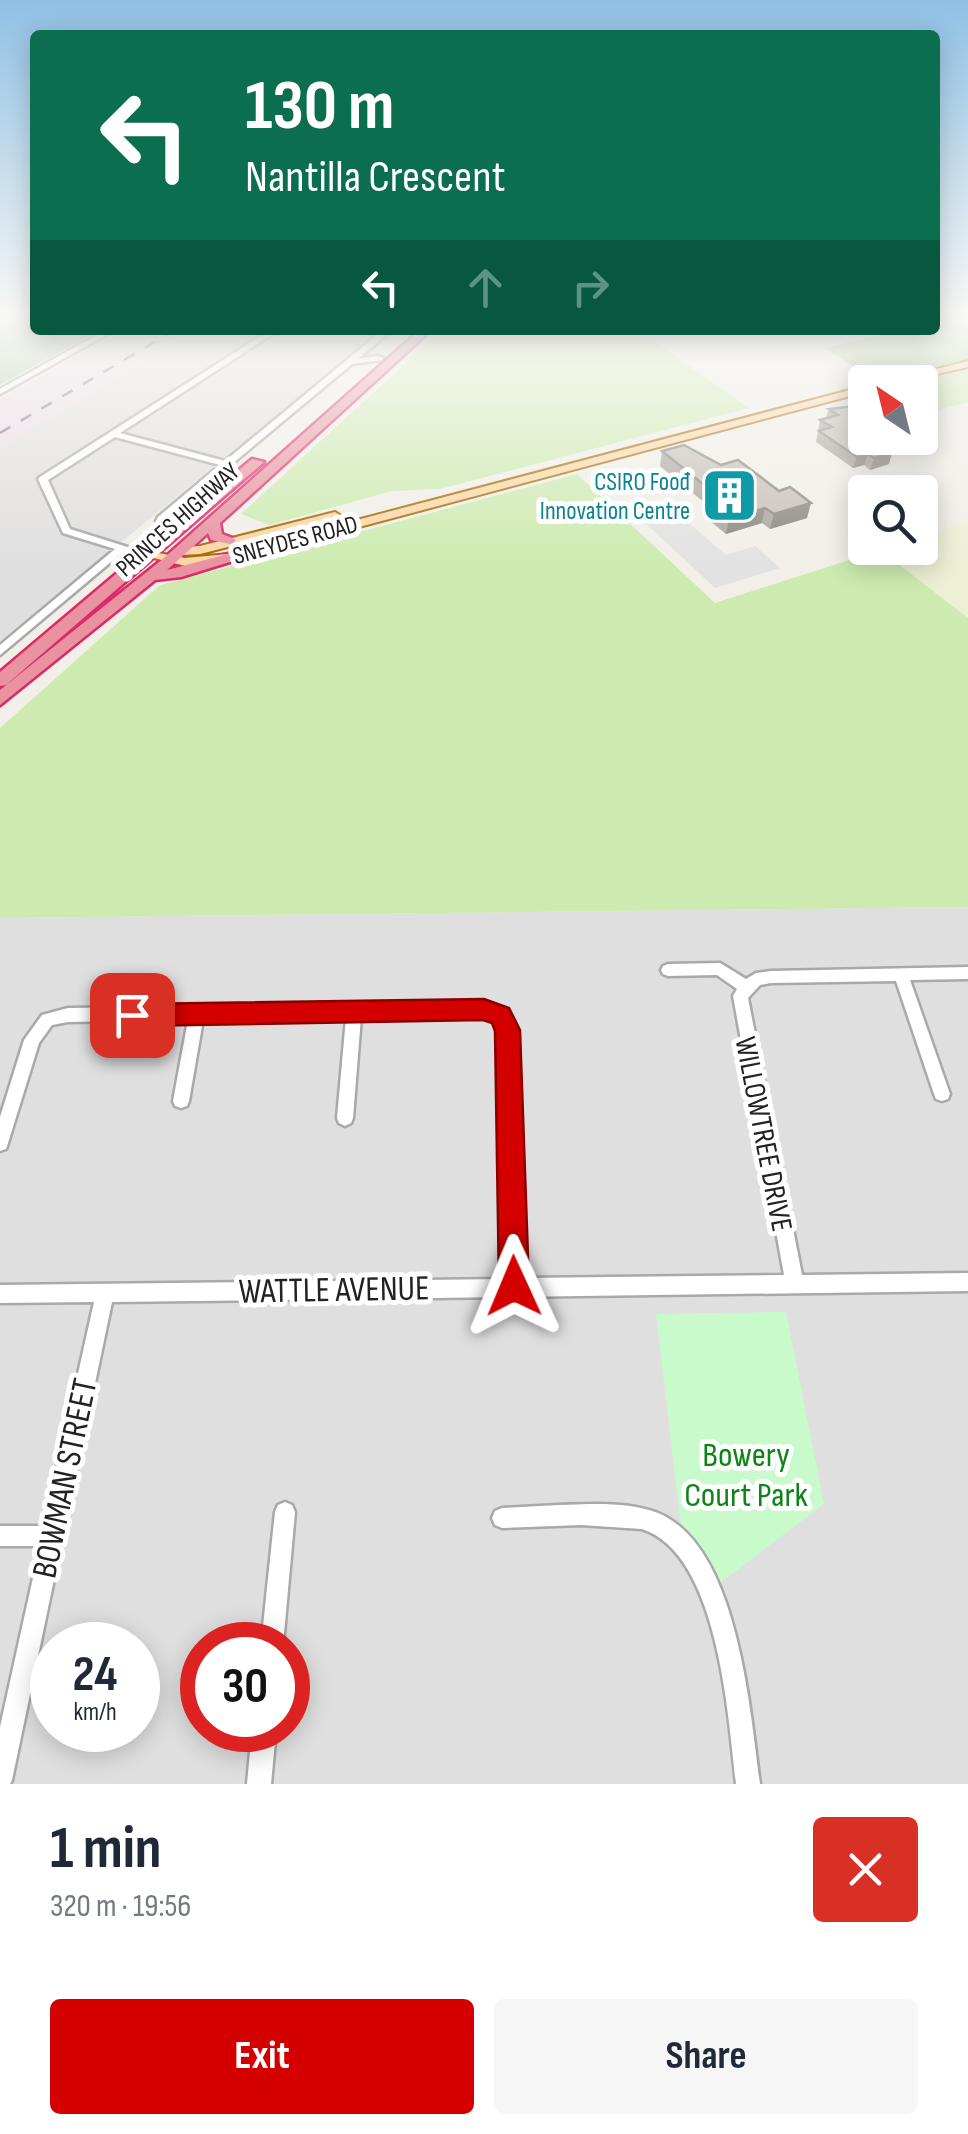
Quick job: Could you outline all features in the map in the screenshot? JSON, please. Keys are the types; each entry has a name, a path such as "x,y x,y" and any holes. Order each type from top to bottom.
{"highway":[{"name":"PRINCES HIGHWAY","path":"0,681 333,397"},
{"name":"PRINCES HIGHWAY","path":"0,699 151,576 351,397"},
{"path":"151,576 181,573 228,550 216,536 212,521"}],"main road":[{"name":"SNEYDES ROAD","path":"152,552 174,556 228,550 833,397"}],"street":[{"path":"152,552 64,529 43,480 171,397"},
{"path":"170,537 161,521 307,397"},
{"path":"114,434 226,464"},
{"path":"0,650 107,562 118,546"},
{"path":"668,970 720,969 746,987 771,976 968,973"},
{"path":"901,975 942,1094"},
{"name":"WILLOWTREE DRIVE","path":"746,987 740,996 740,1013 794,1284"},
{"path":"0,1143 32,1040 46,1020 68,1015 484,1009 500,1016 508,1030 514,1286"},
{"path":"346,1118 354,1013"},
{"path":"181,1101 196,1015"},
{"name":"WATTLE AVENUE","path":"0,1294 968,1282"},
{"name":"BOWMAN STREET","path":"0,1780 104,1293"},
{"path":"274,1622 285,1512"},
{"path":"502,1518 619,1517 656,1523 688,1552 714,1596 728,1648 748,1784"},
{"path":"0,1536 52,1536"},
{"path":"260,1784 262,1752"}],"shaded area":[{"path":"3,397 84,397 0,448 0,399"},
{"path":"84,397 299,397 0,641 0,448"},
{"path":"675,511 726,555 755,546 780,568 715,588 642,520"},
{"path":"968,907 968,1784 0,1784 0,918"}],"green space":[{"path":"369,397 734,397 749,408 440,489 392,491 269,525 241,514"},
{"path":"938,397 968,397 968,402 938,410"},
{"path":"577,474 715,603 848,560 848,565 899,565 968,618 968,907 0,918 0,728 160,585"},
{"path":"968,522 968,618 899,565 938,565 938,531"},
{"name":"Bowery Court Park","path":"786,1312 824,1504 721,1582 681,1527 656,1314"}],"building":[{"path":"848,407 848,451 819,431 832,427 820,420 838,415 829,409"},
{"path":"684,445 721,465 738,460 779,491 790,487 811,503 774,514 765,508 729,519 712,505 724,501 662,451"}],"railway":[{"path":"0,433 61,397"}],"place":[{"name":"CSIRO Foođ Innovation Centre","path":"729,495"}],"route":[{"path":"132,1015 484,1009 500,1016 508,1030 514,1286"}]}
